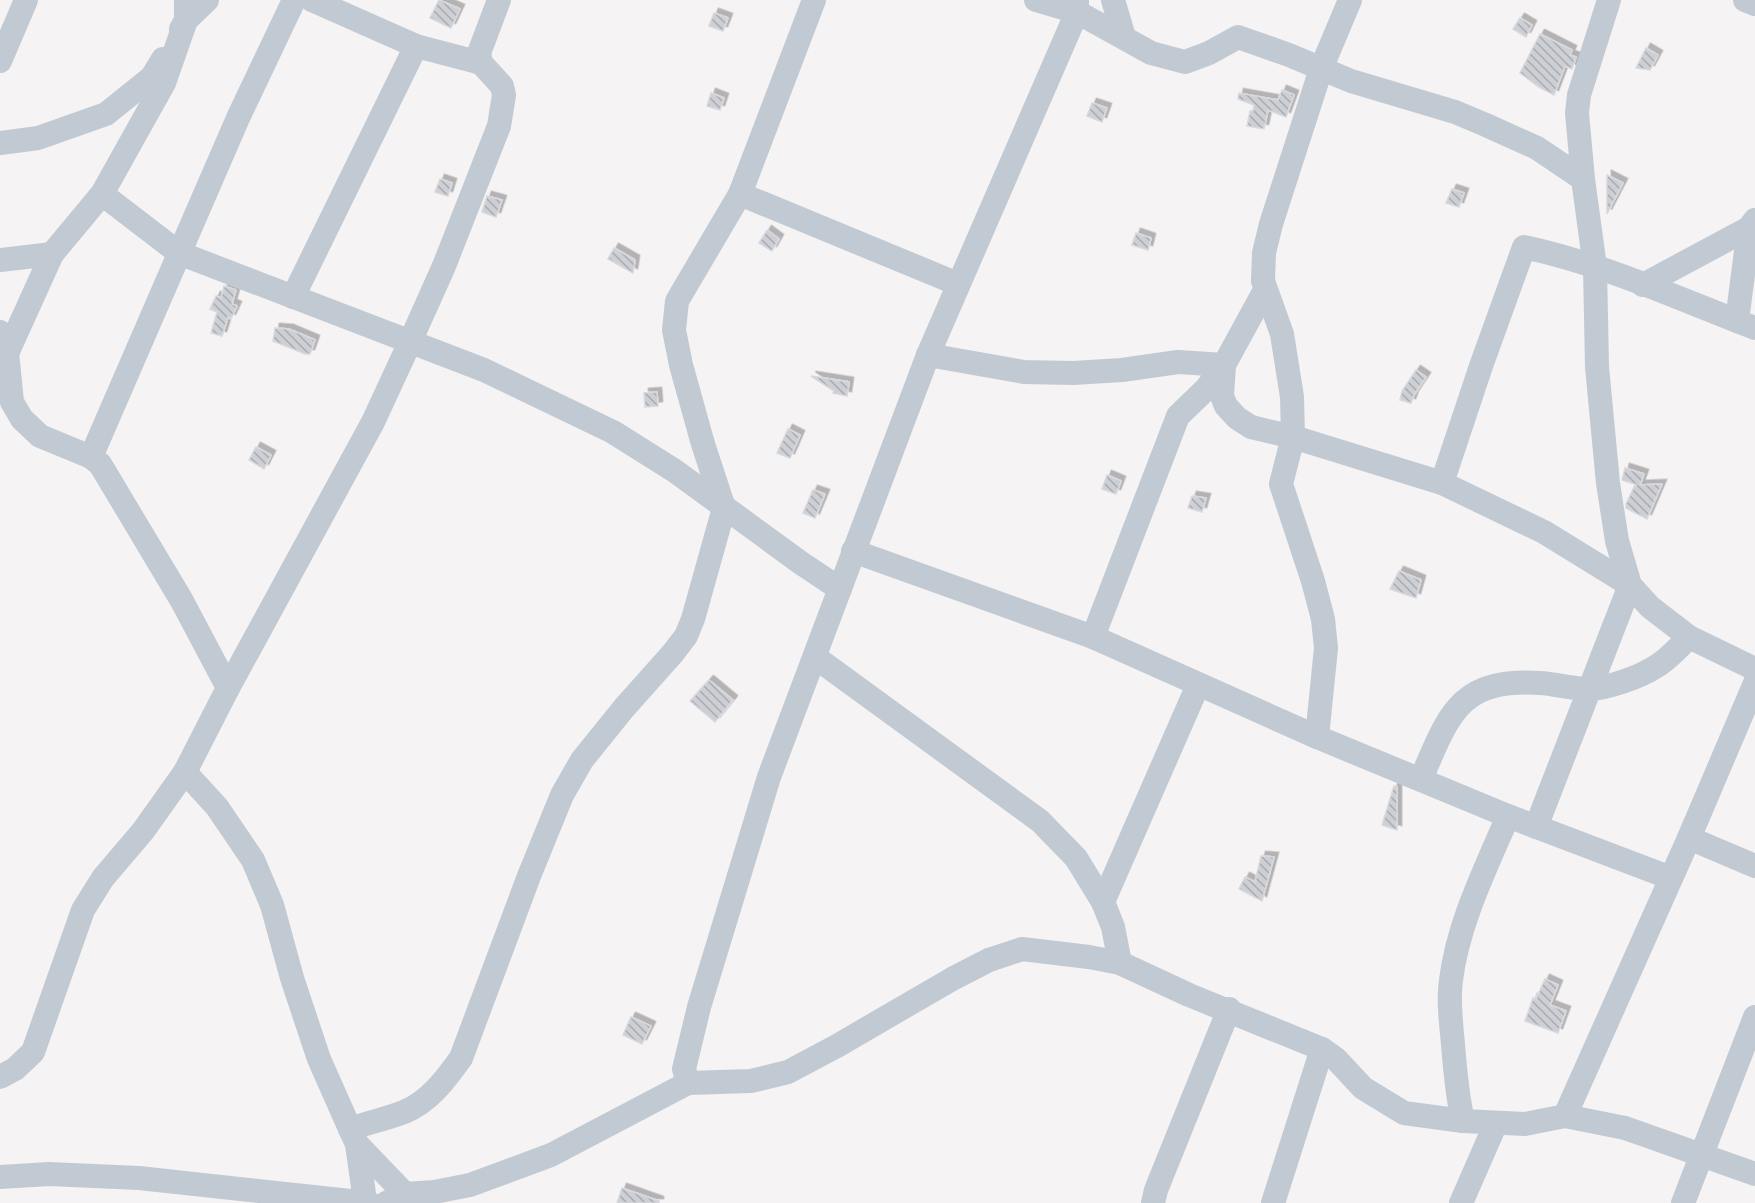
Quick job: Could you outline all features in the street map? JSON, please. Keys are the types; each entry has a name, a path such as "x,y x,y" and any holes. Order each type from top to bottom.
{"street":[{"path":"0,61 26,0"},
{"path":"0,143 38,138 106,114 152,77 186,10 207,0"},
{"path":"91,457 238,118 294,0"},
{"path":"312,0 416,45 481,63"},
{"path":"0,1077 15,1069 33,1052 83,910 103,878 143,831 185,772 372,422 410,342 448,255 499,126 504,95 502,86 481,63 479,53 499,0"},
{"path":"353,1136 406,1111 426,1098 443,1083 461,1058 562,795 582,760 686,636 724,508 681,365 674,330 677,301 740,194 814,0"},
{"path":"1036,0 1077,6 1150,53 1185,62 1209,53 1238,37 1370,87 1455,112 1538,148 1583,178"},
{"path":"1113,0 1124,37"},
{"path":"1317,737 1326,648 1323,619 1281,484 1293,437 1292,397 1282,334 1263,280 1264,254 1271,224 1321,69 1350,0"},
{"path":"1536,827 1630,585 1617,541 1608,483 1597,367 1595,267 1577,113 1579,95 1609,0"},
{"path":"1745,0 1755,4"},
{"path":"688,1083 684,1069 699,1007 770,777 928,355 1077,6"},
{"path":"186,10 164,83 102,195 52,254 2,352 12,402 22,419 40,436 91,457 100,464 183,601 228,688"},
{"path":"293,297 416,45"},
{"path":"740,194 958,284"},
{"path":"102,195 179,253 484,370 613,432 675,471 840,589"},
{"path":"1643,285 1752,224"},
{"path":"1442,483 1524,247 1560,255 1595,267 1746,324 1752,224"},
{"path":"0,260 52,254"},
{"path":"1093,637 1178,416 1206,389 1224,365 1265,290"},
{"path":"928,355 1024,372 1083,372 1178,362 1224,365"},
{"path":"1224,365 1222,396 1226,406 1237,418 1251,427 1293,437 1442,483 1544,532 1630,585 1650,607 1689,637 1755,669"},
{"path":"853,551 1093,637 1317,737 1508,816 1671,878"},
{"path":"1421,779 1444,725 1463,702 1479,689 1501,684 1539,683 1591,689 1635,677 1656,667 1689,637"},
{"path":"815,657 1040,821 1076,858 1103,902 1113,927 1120,963"},
{"path":"1565,1116 1689,838 1755,683"},
{"path":"1103,902 1198,685"},
{"path":"185,772 217,807 253,860 272,905 292,978 319,1059 381,1200"},
{"path":"1462,1121 1451,1025 1450,982 1461,934 1508,816"},
{"path":"1689,838 1755,866"},
{"path":"0,1177 50,1174 139,1178 381,1200 470,1185 551,1155 688,1083 751,1081 788,1072 952,978 1010,952 1022,949 1120,963 1189,995 1229,1009 1322,1049 1336,1059 1363,1088 1404,1113 1462,1121 1525,1124 1565,1116 1625,1128 1755,1174"},
{"path":"1153,1203 1156,1190 1229,1009"},
{"path":"1683,1203 1755,1017"},
{"path":"1273,1203 1322,1049"},
{"path":"1461,1203 1496,1123"},
{"path":"353,1136 381,1200"}],"building":[{"path":"439,0 460,9 451,28 430,18"},
{"path":"714,13 728,18 723,31 709,26"},
{"path":"1520,18 1532,25 1526,37 1513,29"},
{"path":"1540,34 1572,50 1570,55 1576,57 1572,69 1565,66 1554,95 1520,73"},
{"path":"1646,48 1658,55 1650,70 1636,68"},
{"path":"1282,90 1294,95 1286,117 1268,110 1264,129 1247,126 1250,111 1253,111 1254,105 1238,99 1239,93 1278,100"},
{"path":"711,93 724,98 720,110 707,106"},
{"path":"1092,103 1107,108 1102,122 1087,116"},
{"path":"1607,175 1623,183 1607,214"},
{"path":"440,179 452,183 448,196 435,192"},
{"path":"1452,189 1464,193 1459,207 1446,203"},
{"path":"487,196 502,200 496,217 482,212"},
{"path":"767,230 779,239 772,251 759,243"},
{"path":"1136,233 1151,238 1148,250 1132,245"},
{"path":"614,248 635,260 633,273 608,259"},
{"path":"224,286 236,290 232,304 237,306 231,319 228,317 222,336 211,333 217,312 210,309 216,296 221,298"},
{"path":"275,328 289,329 315,340 310,354 273,341"},
{"path":"1416,370 1426,377 1411,403 1400,400 1402,391"},
{"path":"811,376 849,382 847,396 833,393 834,391"},
{"path":"657,392 658,406 645,407 644,393"},
{"path":"788,429 800,435 790,458 777,453"},
{"path":"256,447 271,455 264,469 249,460"},
{"path":"1625,468 1644,474 1640,485 1662,484 1647,519 1626,508 1635,485 1637,485 1622,480"},
{"path":"1107,475 1121,481 1116,494 1102,489"},
{"path":"813,490 825,494 815,518 803,513"},
{"path":"1192,496 1206,498 1202,512 1188,508"},
{"path":"1399,571 1421,580 1416,598 1390,589"},
{"path":"709,680 733,700 715,722 690,701"},
{"path":"1394,786 1397,787 1397,830 1382,825"},
{"path":"1261,856 1274,857 1262,901 1239,889 1245,877 1255,882"},
{"path":"1545,979 1558,985 1550,1005 1566,1011 1558,1033 1525,1021 1533,998 1536,999"},
{"path":"631,1017 651,1026 642,1044 623,1035"},
{"path":"622,1188 659,1201 659,1203 617,1203"}]}
